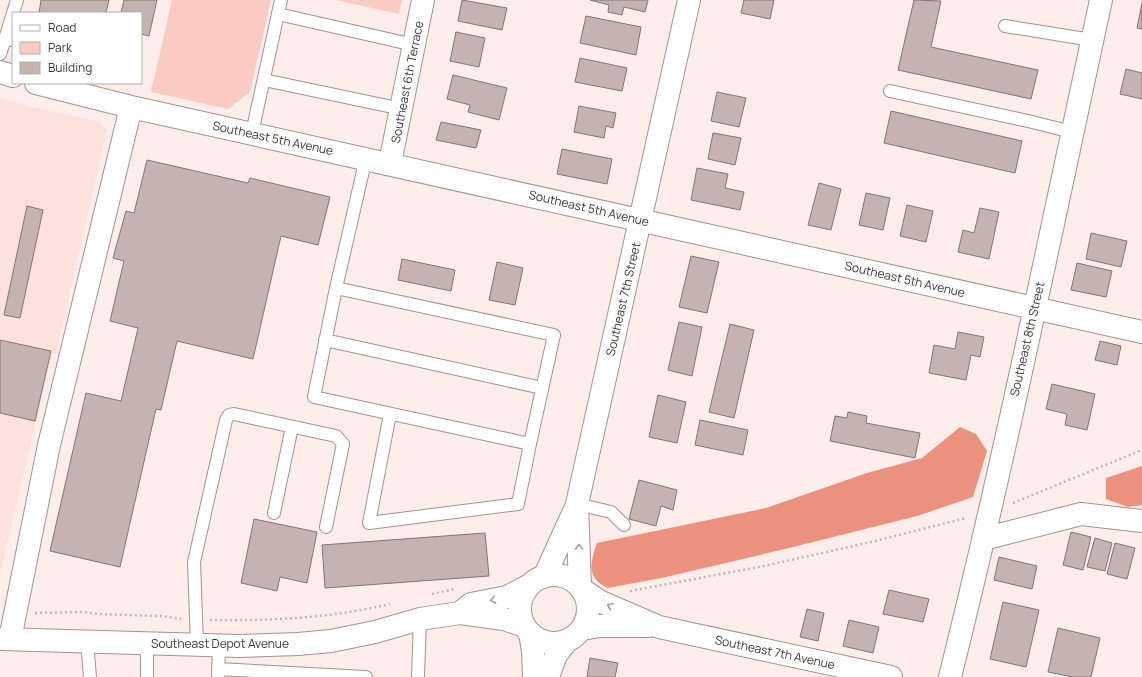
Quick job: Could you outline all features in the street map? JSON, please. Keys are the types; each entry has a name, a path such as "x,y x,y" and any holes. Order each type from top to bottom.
{"street":[{"name":"Southeast 6th Terrace","path":"390,163 423,0"},
{"name":"Southeast 7th Street","path":"536,581 556,548 578,504 689,0"},
{"name":"Southeast 8th Street","path":"950,677 1035,308 1101,0"},
{"path":"0,72 12,76"},
{"name":"Southeast 5th Avenue","path":"44,84 77,88 130,106 1142,332"},
{"path":"5,639 49,445 130,106"},
{"name":"Southeast 7th Street","path":"578,504 581,588"},
{"path":"983,539 1081,514 1142,521"},
{"path":"534,677 533,651 527,629 520,616 519,606 522,596 536,581 564,576 573,580 581,588 587,600 587,620 556,655 548,677"},
{"name":"Southeast Depot Avenue","path":"460,613 471,604 506,597 536,581"},
{"name":"Southeast 7th Avenue","path":"581,588 599,601 659,627"},
{"name":"Southeast Depot Avenue","path":"5,639 197,645 269,645 331,641 375,632 420,619 460,613 504,619 527,629"},
{"name":"Southeast 7th Avenue","path":"574,635 600,626 659,627 891,677"},
{"path":"527,629 538,639 547,643 557,643 574,635"}],"lane":[{"path":"13,12 17,0"},
{"path":"252,133 281,0"},
{"path":"278,14 414,45"},
{"path":"0,54 9,40 12,20"},
{"path":"1005,26 1092,40"},
{"path":"264,80 402,109"},
{"path":"890,91 1072,132"},
{"path":"366,158 336,288 314,397 530,444"},
{"path":"336,288 554,335 518,504 369,523 390,414"},
{"path":"325,340 542,388"},
{"path":"197,645 194,562 226,420 229,415 234,414 336,436 343,444 326,527"},
{"path":"274,513 292,427"},
{"path":"578,504 611,512 624,524"},
{"path":"418,677 420,619"},
{"path":"87,641 90,677"},
{"path":"147,643 147,677"},
{"path":"219,645 218,673 366,677"}],"path":[{"path":"626,595 630,591 764,566 867,543 989,512 1142,450"},
{"path":"425,596 456,589"},
{"path":"228,620 289,619 328,616 396,603"},
{"path":"34,613 83,612 161,616 170,618"}],"shaded area":[{"path":"0,98 32,107 100,122 107,130 56,354 52,354 0,574"},
{"path":"960,427 976,434 987,451 973,497 917,516 666,577 608,588 596,580 593,575 592,563 597,543 766,508 867,473 922,458"},
{"path":"1142,466 1142,505 1128,507 1106,499 1106,478"}],"green space":[{"path":"172,0 271,0 250,92 228,109 151,92"},
{"path":"336,0 402,0 399,14"}],"building":[{"path":"41,0 109,0 106,12 39,12"},
{"path":"124,0 157,0 149,36 142,34 142,12 121,12"},
{"path":"462,0 507,8 502,30 458,21"},
{"path":"590,0 648,0 645,12 624,7 622,15 608,12 609,5"},
{"path":"744,0 774,0 770,19 741,13"},
{"path":"914,0 941,1 931,47 1038,70 1031,99 898,70"},
{"path":"1142,3 1142,29 1137,28"},
{"path":"586,16 641,27 636,55 580,43"},
{"path":"456,32 485,38 479,67 450,61"},
{"path":"580,58 627,68 622,91 575,82"},
{"path":"1126,69 1142,73 1142,99 1120,94"},
{"path":"453,75 507,88 499,120 468,112 470,105 447,99"},
{"path":"717,92 746,98 739,127 711,121"},
{"path":"579,106 616,113 613,128 606,126 604,138 574,132"},
{"path":"891,111 1022,141 1015,173 884,143"},
{"path":"441,122 481,130 476,148 436,140"},
{"path":"713,133 741,138 735,165 708,159"},
{"path":"562,149 612,159 607,184 557,174"},
{"path":"147,160 248,183 250,178 330,197 318,245 281,236 253,359 177,341 161,410 156,409 120,567 50,551 86,393 121,401 138,328 110,321 124,261 113,258 126,211 134,213"},
{"path":"697,168 728,174 725,188 744,192 740,210 691,200"},
{"path":"819,183 841,189 831,230 808,225"},
{"path":"866,193 890,198 883,230 859,225"},
{"path":"907,205 933,211 926,242 900,236"},
{"path":"27,206 43,210 20,318 4,315"},
{"path":"980,208 999,212 989,259 958,252 963,230 974,233"},
{"path":"1091,233 1127,241 1121,267 1086,259"},
{"path":"691,256 719,262 707,313 679,307"},
{"path":"402,259 455,270 451,291 398,280"},
{"path":"497,262 523,268 515,305 489,300"},
{"path":"1077,263 1112,271 1106,297 1071,290"},
{"path":"679,322 702,327 692,376 668,370"},
{"path":"730,324 754,330 734,418 709,412"},
{"path":"958,332 984,337 980,357 971,355 966,380 929,373 934,345 955,349"},
{"path":"0,340 51,351 35,421 0,413"},
{"path":"1100,341 1121,346 1117,365 1095,360"},
{"path":"1052,384 1095,394 1087,430 1065,425 1067,414 1046,409"},
{"path":"658,395 686,402 677,443 649,437"},
{"path":"848,412 867,416 866,423 920,433 915,458 830,441 835,416 847,418"},
{"path":"700,420 748,430 743,455 695,445"},
{"path":"639,480 677,490 673,510 661,506 656,526 629,519"},
{"path":"254,519 317,532 307,583 280,577 277,591 241,583"},
{"path":"1071,532 1091,537 1083,570 1063,565"},
{"path":"485,533 489,576 325,588 322,545"},
{"path":"1095,538 1112,543 1105,571 1087,567"},
{"path":"1115,543 1135,548 1127,579 1107,574"},
{"path":"999,557 1037,566 1032,589 994,580"},
{"path":"889,590 929,599 923,622 883,614"},
{"path":"1003,602 1039,610 1026,667 990,659"},
{"path":"807,609 824,613 818,641 800,637"},
{"path":"849,620 879,627 873,653 843,646"},
{"path":"1058,628 1100,638 1091,677 1073,677 1048,672"},
{"path":"590,658 618,663 615,677 587,677"}]}
